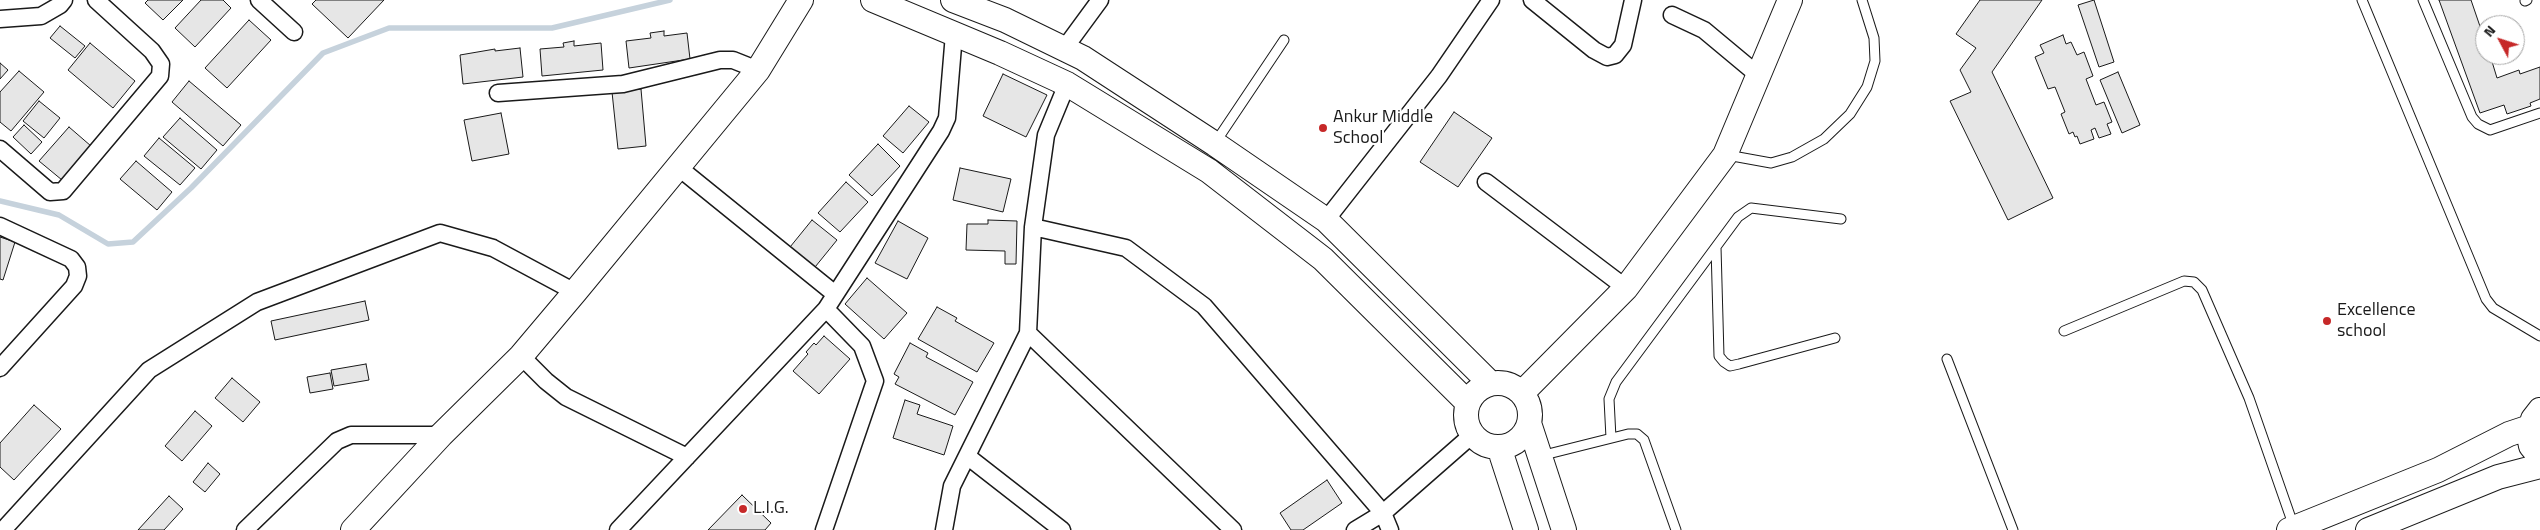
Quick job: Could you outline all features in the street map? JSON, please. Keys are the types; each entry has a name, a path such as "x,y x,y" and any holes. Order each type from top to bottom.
{"street":[{"path":"0,19 41,16 64,0"},
{"path":"0,149 50,192 63,191 160,76 161,64 152,51 96,0"},
{"path":"259,0 294,32"},
{"path":"353,530 441,435 521,356 758,70 801,0"},
{"path":"873,0 1067,84 1210,171 1323,259 1468,404"},
{"path":"953,0 1005,20 1083,58 1215,144 1326,220 1490,383"},
{"path":"1064,49 1100,0"},
{"path":"1326,220 1439,76 1490,0"},
{"path":"1532,0 1594,50 1607,57 1615,55 1623,45 1633,0"},
{"path":"1522,393 1626,288 1724,154 1790,0"},
{"path":"1672,15 1704,30 1758,76"},
{"path":"618,530 826,309 941,131 947,118 954,34"},
{"path":"498,93 622,84 720,60 733,60 758,70"},
{"path":"944,530 952,486 1028,333 1034,227 1046,135 1067,84"},
{"path":"678,167 835,294"},
{"path":"1486,182 1626,288"},
{"path":"0,226 71,259 77,267 78,276 74,286 0,368"},
{"path":"1034,227 1126,248 1204,306 1383,512 1390,530"},
{"path":"3,530 149,370 257,302 440,233 493,248 575,292"},
{"path":"824,530 875,381 862,346 826,309"},
{"path":"1028,333 1233,530"},
{"path":"521,356 546,381 566,397 687,457"},
{"path":"1529,422 1518,440 1499,447 1489,446 1472,435 1466,414 1468,404 1490,383 1503,383 1513,386 1522,393 1530,412 1529,422 1539,456 1564,530"},
{"path":"2292,529 2438,470 2535,419"},
{"path":"2535,419 2531,446 2540,457"},
{"path":"245,530 338,441 352,435 441,435"},
{"path":"1355,530 1383,512 1472,435"},
{"path":"1499,447 1526,530"},
{"path":"966,456 1062,530"},
{"path":"2368,530 2498,477 2540,466"}],"lane":[{"path":"1724,154 1771,163 1792,157 1824,139 1850,114 1867,87 1875,61 1874,38 1862,0"},
{"path":"2362,0 2486,299 2493,308 2540,336"},
{"path":"2423,0 2472,117 2478,124 2490,130 2540,113"},
{"path":"1215,144 1284,40"},
{"path":"1612,438 1609,399 1616,382 1738,217 1751,208 1841,219"},
{"path":"1716,247 1719,356 1724,362 1730,366 1835,338"},
{"path":"2064,331 2184,281 2194,282 2202,290 2249,398 2292,529"},
{"path":"1947,359 2013,530"},
{"path":"1539,456 1612,438 1637,434 1644,440 1676,530"}],"building":[{"path":"148,0 183,0 163,20 145,3"},
{"path":"201,0 223,0 231,8 195,47 175,28"},
{"path":"316,0 384,0 348,38 312,4"},
{"path":"1980,0 2042,0 1992,72 2053,198 2008,220 1950,101 1971,92 1960,70 1976,48 1956,34"},
{"path":"2094,0 2114,62 2099,67 2078,5"},
{"path":"2439,0 2471,0 2476,15 2475,65 2493,65 2497,78 2519,70 2520,74 2540,67 2540,99 2530,103 2531,106 2507,114 2504,105 2480,113"},
{"path":"249,20 271,40 227,88 205,68"},
{"path":"60,26 85,46 75,58 50,38"},
{"path":"664,31 664,36 687,33 690,59 629,68 626,41 651,38 650,33"},
{"path":"2063,35 2066,44 2071,42 2077,55 2084,52 2093,76 2086,79 2096,105 2104,102 2112,122 2107,124 2111,134 2099,138 2095,128 2091,130 2094,139 2080,144 2073,132 2069,134 2061,114 2065,112 2055,87 2048,89 2035,57 2044,53 2040,45"},
{"path":"574,41 574,46 601,43 603,70 542,76 540,49 564,47 563,43"},
{"path":"90,43 135,81 113,108 68,70"},
{"path":"520,48 523,77 463,84 460,55 495,49 495,51"},
{"path":"0,63 8,70 0,79"},
{"path":"19,71 44,92 11,131 0,122 0,92"},
{"path":"2118,72 2140,125 2122,133 2100,80"},
{"path":"1003,74 1047,95 1026,137 983,116"},
{"path":"189,81 241,125 223,146 172,102"},
{"path":"641,89 646,146 618,149 612,92"},
{"path":"39,101 60,118 44,138 23,121"},
{"path":"909,106 929,122 903,153 883,136"},
{"path":"1454,112 1492,138 1458,187 1420,162"},
{"path":"501,113 509,154 472,161 464,120"},
{"path":"180,118 217,150 201,169 163,137"},
{"path":"24,125 42,142 31,154 13,137"},
{"path":"69,127 91,146 62,180 39,161"},
{"path":"159,138 195,168 180,185 144,156"},
{"path":"878,144 900,166 872,196 849,175"},
{"path":"136,161 172,192 157,210 120,179"},
{"path":"960,168 1011,179 1003,212 953,200"},
{"path":"846,182 868,202 840,232 818,213"},
{"path":"812,220 837,240 811,272 786,252"},
{"path":"988,220 1017,221 1016,264 1005,264 1005,251 966,250 967,224 988,224"},
{"path":"898,221 928,238 907,279 875,263"},
{"path":"0,237 15,242 3,280 0,279"},
{"path":"867,278 907,313 884,339 845,304"},
{"path":"365,301 369,320 275,340 271,321"},
{"path":"937,307 957,318 955,321 994,343 977,372 918,339"},
{"path":"824,336 850,359 819,394 793,371 808,354 806,352"},
{"path":"910,343 928,353 926,357 973,382 955,415 895,384 899,377 894,374"},
{"path":"366,364 369,380 334,386 331,370"},
{"path":"330,373 333,389 310,393 307,377"},
{"path":"232,378 260,402 243,422 215,398"},
{"path":"905,400 920,405 917,414 953,426 944,455 893,438"},
{"path":"34,405 61,429 14,480 0,467 0,443"},
{"path":"195,411 212,426 182,461 165,446"},
{"path":"208,463 220,474 205,492 193,482"},
{"path":"1327,480 1342,503 1303,530 1291,530 1280,513"},
{"name":"L.I.G.","path":"742,495 771,523 765,530 708,530"},
{"path":"169,496 183,509 164,530 138,530"}],"waterway":[{"path":"0,201 59,215 108,244 133,242 191,188 323,53 389,28 552,28 670,0"}],"place":[{"name":"Ankur Middle School","path":"1323,128"},
{"name":"Excellence school","path":"2327,321"},
{"name":"L.I.G.","path":"743,509"}]}
